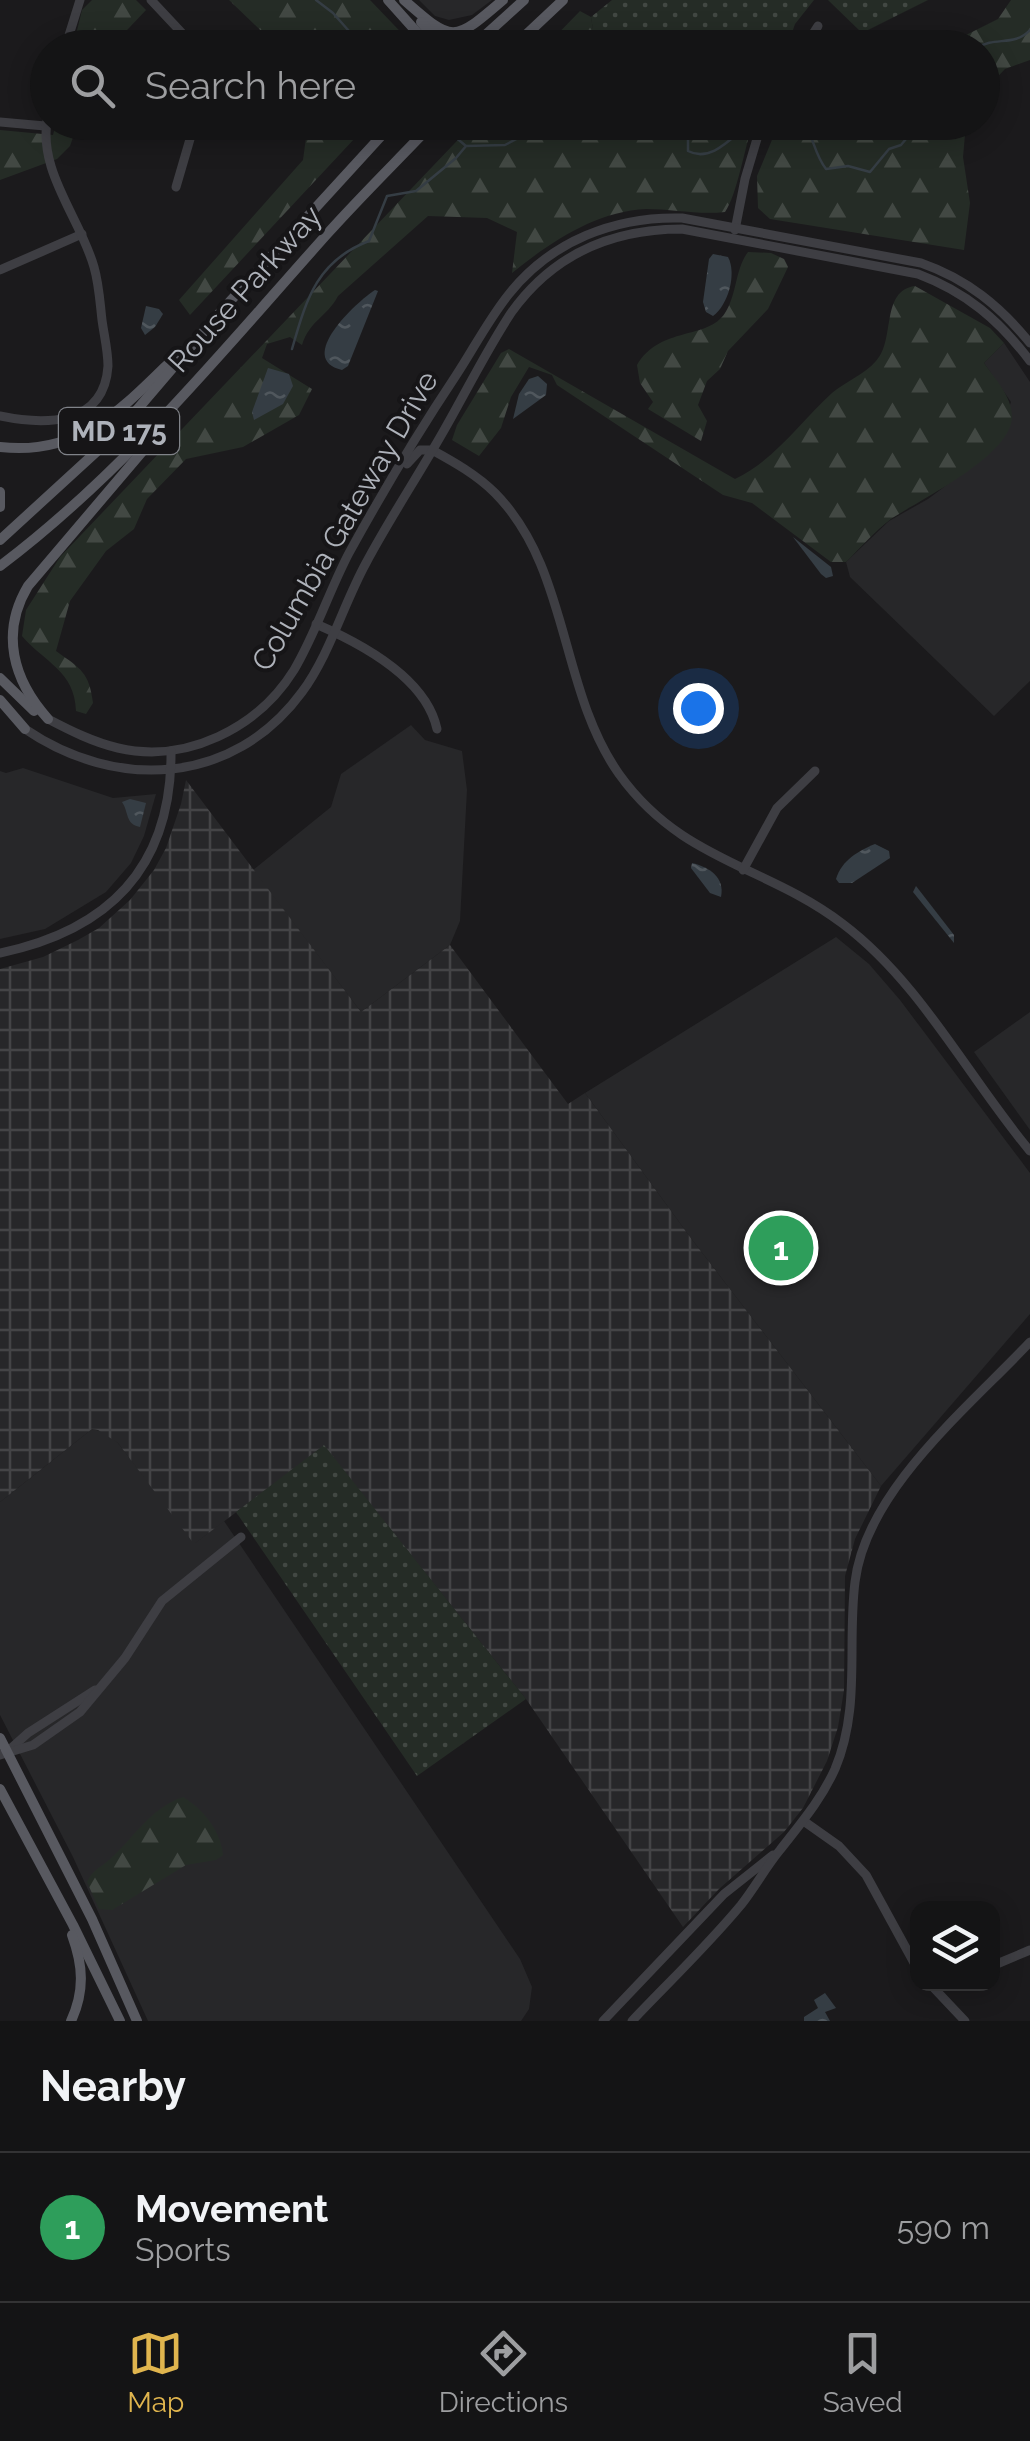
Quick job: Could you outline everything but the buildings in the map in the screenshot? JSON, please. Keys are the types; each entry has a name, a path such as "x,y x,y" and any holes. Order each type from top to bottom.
{"main road":[{"path":"466,30 503,0"},
{"path":"492,30 524,0"},
{"path":"531,30 563,0"},
{"path":"396,1 443,30"},
{"path":"396,1 411,30"},
{"path":"396,1 418,30"},
{"path":"396,1 426,30"},
{"name":"Rouse Parkway","path":"0,540 118,432 223,309 377,140"},
{"name":"Rouse Parkway","path":"3,564 104,477 228,349 331,230 417,140"},
{"path":"0,447 47,446 106,421 223,309"},
{"path":"48,720 25,692 14,669 9,642 17,605 28,586 228,349"},
{"path":"0,492 0,507"},
{"path":"0,678 16,696 48,720"},
{"path":"0,700 25,729"},
{"path":"0,711 25,729"},
{"path":"0,1738 2,1753 42,1816 138,2021"},
{"path":"0,1790 120,2021"},
{"path":"51,1883 81,1965 80,1993 71,2021"}],"street":[{"path":"71,30 80,0"},
{"path":"151,0 179,30"},
{"path":"815,30 818,26"},
{"path":"0,122 30,121"},
{"path":"0,416 42,423 79,413 100,394 108,367 98,284 82,234 49,163 44,140"},
{"path":"176,187 190,140"},
{"path":"735,232 757,140"},
{"name":"Columbia Gateway Drive","path":"48,720 118,748 171,751 194,747 222,734 266,705 296,667 349,554 413,442 500,306 538,264 582,236 644,218 682,218 900,270 935,280 964,295 994,318 1030,361"},
{"name":"Columbia Gateway Drive","path":"25,729 65,753 128,771 171,770 216,758 266,730 304,690 366,562 511,313 532,286 565,259 607,238 644,230 735,232 902,259 940,270 988,298 1030,342"},
{"path":"0,270 82,234"},
{"path":"387,490 416,452 432,450"},
{"name":"Columbia Gateway Drive","path":"432,450 467,470 494,492 522,527 544,572 587,717 622,778 689,841 824,912 874,950 909,990 1030,1151"},
{"path":"316,624 374,653 397,672 431,710 437,729"},
{"path":"0,953 34,945 72,929 100,913 124,891 156,844 166,810 171,751"},
{"path":"743,870 777,808 816,771"},
{"path":"632,2021 742,1904 779,1850 805,1822 828,1785 848,1729 853,1691 853,1595 868,1532 880,1507 906,1474 1030,1342"},
{"path":"2,1753 32,1745 64,1724 102,1686 170,1592 241,1537"},
{"path":"805,1822 839,1846 866,1875 910,1955"},
{"path":"603,2021 724,1894 779,1850"},
{"path":"1000,1964 1030,1950"},
{"path":"941,1991 965,2021"}],"shaded area":[{"path":"419,0 492,0 472,15 449,20 435,16"},
{"path":"1004,343 1030,382 1030,681 994,716 850,577 846,562 889,521 928,499 992,451 1011,402 984,363"},
{"path":"411,725 425,740 462,751 467,790 460,921 450,945 361,1012 253,870 331,807 341,774"},
{"path":"23,768 113,798 156,794 144,836 131,863 106,892 45,929 0,939 0,771"},
{"path":"186,780 361,1012 450,945 568,1104 585,1093 881,1486 855,1539 845,1576 844,1690 827,1761 803,1808 784,1832 719,1889 683,1927 526,1699 324,1446 194,1544 118,1443 98,1430 92,1429 0,1502 0,969 43,957 78,940 99,928 130,900 166,848"},
{"path":"836,937 869,964 900,1000 1030,1173 1030,1314 881,1486 585,1093"},
{"path":"1030,1012 1030,1130 974,1052"},
{"path":"92,1429 105,1432 118,1443 195,1543 224,1521 520,1959 532,1987 529,2009 521,2021 148,2021 73,1857 0,1715 0,1502"}],"green space":[{"path":"92,0 136,0 146,10 127,30 77,30 82,10"},
{"path":"229,0 370,0 399,30 260,30"},
{"path":"612,0 814,0 793,30 593,30 591,17"},
{"path":"828,0 928,0 868,30 859,30"},
{"path":"1011,0 1030,0 1030,60 1000,74 1000,30 976,30 998,19"},
{"path":"580,11 591,17 593,30 562,30"},
{"path":"0,130 30,133 30,140 72,140 57,159 0,180"},
{"path":"306,140 353,140 190,315 179,300 303,160"},
{"path":"458,140 748,140 725,212 646,209 609,216 557,240 512,273 517,232 487,218 428,216 338,296 309,330 302,345 290,337 267,344 262,358 312,389 299,415 243,447 186,459 147,499 134,529 106,551 70,601 56,651 78,667 89,684 93,703 86,714 76,711 70,686 57,668 22,636 26,610 60,557"},
{"path":"772,140 964,140 970,203 964,250 770,219 758,208 757,176"},
{"path":"748,252 771,253 784,259 788,267 768,309 728,351 720,369 707,381 698,405 707,421 701,441 648,409 653,402 640,383 637,365 658,344 707,327 725,313"},
{"path":"915,286 990,328 1004,343 984,363 1006,395 1012,417 1008,432 981,461 891,519 846,562 831,562 752,503 723,495 557,385 552,375 529,367 511,397 501,428 479,456 452,440 457,425 501,353 509,349 735,479 763,462 832,393 876,361 886,341 897,297"},
{"path":"324,1445 526,1699 417,1776 236,1512"},
{"path":"183,1797 210,1822 223,1855 216,1860 186,1865 112,1910 99,1909 87,1882 91,1875 161,1808"}],"water":[{"path":"713,254 728,257 732,272 727,297 713,316 706,312 703,302"},
{"path":"378,291 348,366 342,370 329,364 325,355 334,330"},
{"path":"146,306 163,314 145,335 141,328"},
{"path":"268,368 289,374 293,386 283,404 254,420 252,412"},
{"path":"538,376 547,384 546,395 513,419 519,394 529,379"},
{"path":"793,537 831,567 833,576 826,578 821,574"},
{"path":"130,799 146,803 140,827 130,820 122,802"},
{"path":"875,844 889,851 890,858 852,883 839,883 836,879 846,861"},
{"path":"692,863 714,874 721,884 721,897 710,893 691,868"},
{"path":"916,886 954,935 954,943 913,892"},
{"path":"825,1993 836,2008 825,2012 830,2021 804,2021 818,2008 814,2000"}],"waterway":[{"path":"316,0 348,30"},
{"path":"1000,41 1018,38 1030,30"},
{"path":"459,140 466,146 505,145 515,140"},
{"path":"688,140 688,151 696,154 713,151 729,140"},
{"path":"812,140 826,169 848,166 870,172 889,149 905,140"},
{"path":"292,349 316,284 337,260 369,241 387,196 416,191 466,146"}],"place":[{"name":"Movement","path":"781,1248"}]}
